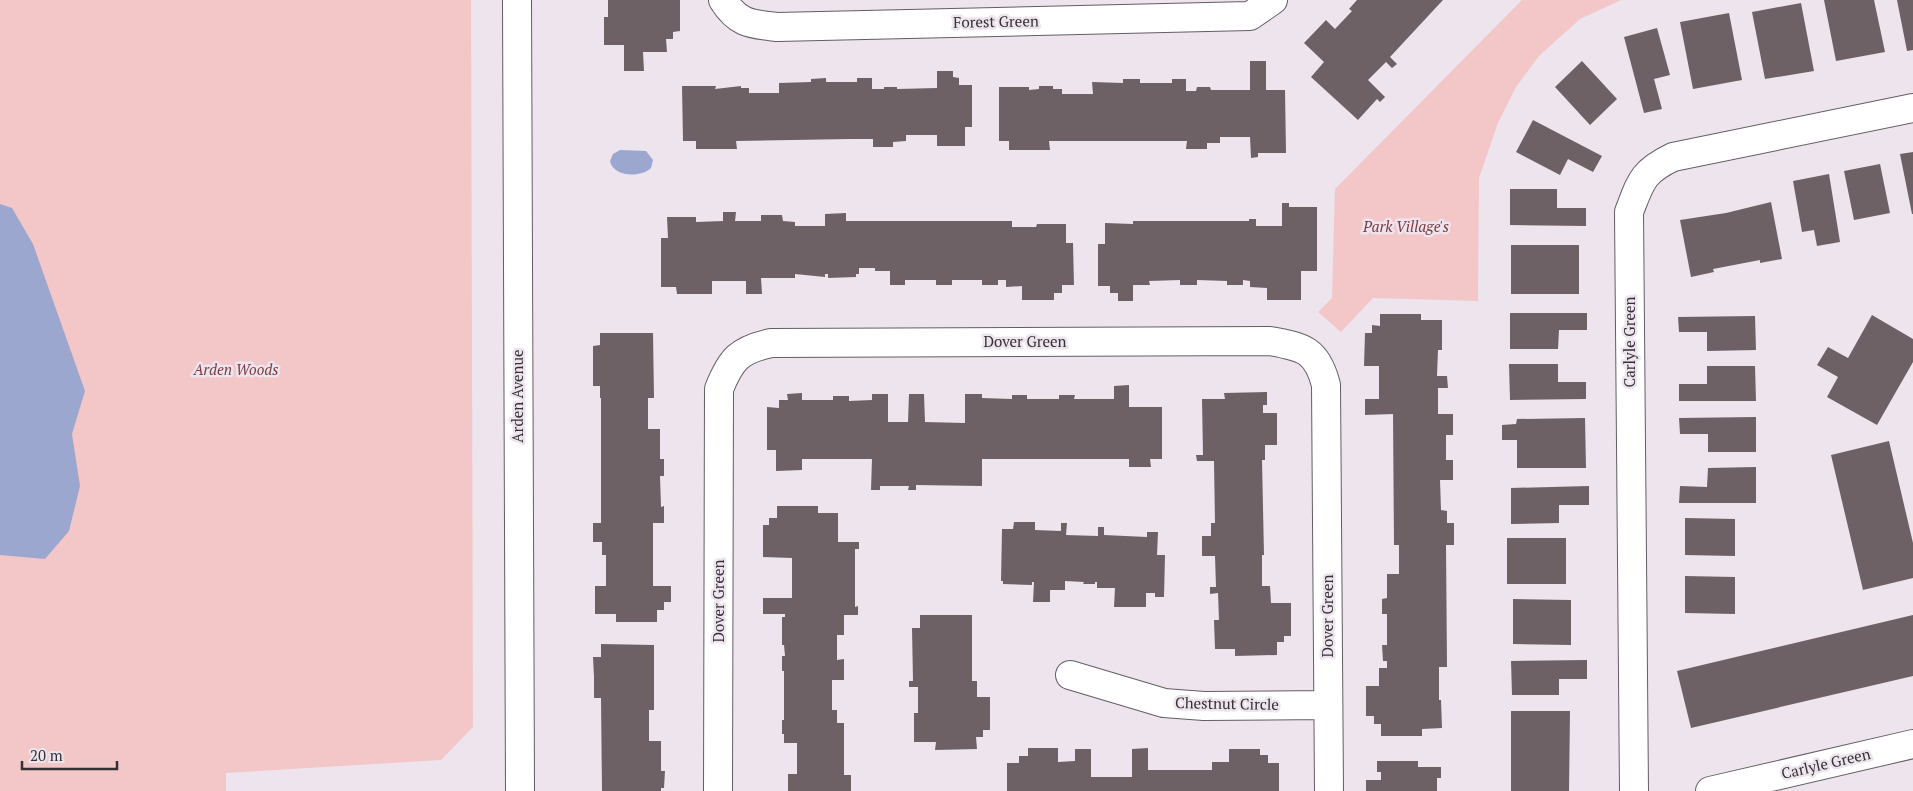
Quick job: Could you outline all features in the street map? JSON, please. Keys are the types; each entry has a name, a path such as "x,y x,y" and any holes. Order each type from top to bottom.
{"street":[{"name":"Arden Avenue","path":"517,0 520,791"},
{"name":"Forest Green","path":"723,0 731,13 749,24 777,27 1250,16 1273,0"},
{"name":"Carlyle Green","path":"1634,791 1629,212 1641,181 1654,166 1674,157 1913,108"},
{"name":"Dover Green","path":"718,791 719,389 726,371 737,357 752,348 771,343 1270,340 1291,344 1311,353 1322,368 1326,385 1329,791"},
{"name":"Chestnut Circle","path":"1070,675 1164,703 1204,706 1328,705"},
{"name":"Carlyle Green","path":"1710,791 1913,744"}],"green space":[{"name":"Arden Woods","path":"0,0 471,0 473,727 441,760 226,773 226,791 0,791"},
{"name":"Park Village's","path":"1522,0 1621,0 1580,19 1539,56 1516,87 1498,123 1479,178 1478,301 1373,298 1341,332 1318,312 1332,298 1335,189"}],"water":[{"path":"620,150 646,151 653,160 651,168 634,174 622,173 616,170 610,161 613,154"},
{"path":"0,204 12,208 33,244 85,391 72,434 80,486 69,531 45,559 0,555"}],"building":[{"path":"608,0 680,0 680,31 673,32 673,39 666,39 667,52 643,52 644,71 624,71 624,45 604,45 604,17 608,17"},
{"path":"1357,0 1443,0 1390,57 1397,64 1392,68 1386,62 1368,80 1385,97 1380,102 1377,99 1358,120 1311,77 1324,62 1304,43 1326,20 1335,29 1352,11 1349,9"},
{"path":"1824,0 1874,0 1885,52 1836,61"},
{"path":"1897,0 1913,0 1913,50 1907,51"},
{"path":"1801,3 1814,71 1765,79 1752,12"},
{"path":"1729,13 1742,80 1693,89 1680,22"},
{"path":"1657,28 1670,75 1654,79 1662,109 1644,113 1624,37"},
{"path":"1250,61 1266,61 1266,90 1285,90 1286,153 1258,153 1258,157 1251,158 1250,137 1220,137 1220,143 1207,143 1207,149 1186,149 1187,141 1049,141 1050,150 1009,150 1009,141 999,141 999,87 1029,87 1029,90 1039,89 1039,86 1053,86 1053,89 1062,89 1062,94 1093,94 1092,82 1123,83 1123,79 1140,79 1140,83 1172,83 1172,79 1186,79 1186,91 1196,91 1197,87 1210,87 1211,90 1250,90"},
{"path":"1582,61 1617,99 1590,125 1555,87"},
{"path":"937,71 953,71 953,77 959,78 959,85 972,85 972,127 965,127 965,146 937,146 937,135 906,135 906,141 893,142 893,147 873,147 873,139 850,139 736,141 737,149 696,149 696,141 683,141 682,86 716,86 715,89 741,86 741,88 749,88 749,93 779,93 779,83 811,82 811,79 826,78 826,82 857,82 857,78 872,78 872,89 884,89 884,87 897,87 897,89 937,88"},
{"path":"1533,120 1602,156 1593,172 1568,159 1560,175 1516,152"},
{"path":"1913,152 1913,214 1912,214 1900,154"},
{"path":"1880,164 1890,213 1854,220 1844,171"},
{"path":"1829,174 1840,242 1817,246 1814,230 1802,232 1793,181"},
{"path":"1510,189 1557,189 1557,208 1586,208 1586,226 1510,225"},
{"path":"1771,202 1782,259 1760,263 1760,260 1713,269 1714,272 1691,277 1680,220 1726,213"},
{"path":"1282,203 1289,203 1289,207 1317,207 1317,271 1301,271 1301,300 1267,300 1267,288 1250,287 1250,281 1243,280 1243,285 1227,285 1227,281 1197,280 1197,285 1180,285 1180,280 1149,281 1150,285 1133,285 1133,301 1118,301 1118,293 1110,293 1110,286 1098,286 1098,244 1105,244 1105,223 1133,224 1133,221 1249,221 1249,219 1256,219 1256,226 1282,226"},
{"path":"723,212 736,212 735,221 761,221 761,215 782,215 783,221 795,222 795,226 825,226 825,214 846,213 846,221 1012,221 1012,227 1036,227 1037,224 1066,224 1066,243 1073,243 1074,285 1062,285 1062,293 1054,293 1054,300 1022,300 1022,286 1006,287 1006,280 998,280 998,285 982,285 982,280 952,280 952,285 936,285 936,280 905,280 905,285 890,285 890,271 875,271 875,268 859,268 859,274 856,274 856,277 828,278 828,274 825,274 825,277 795,274 795,278 761,278 762,294 746,294 746,281 712,281 712,294 677,294 676,287 661,287 661,238 668,238 667,217 696,217 696,222 723,221"},
{"path":"1511,245 1579,245 1579,294 1511,294"},
{"path":"1510,313 1587,313 1587,330 1559,330 1558,349 1510,349"},
{"path":"1380,314 1421,314 1421,320 1442,320 1442,350 1438,350 1437,376 1447,376 1448,388 1438,388 1438,414 1453,414 1453,435 1446,435 1446,460 1453,460 1453,480 1440,480 1441,510 1447,511 1447,523 1454,523 1454,545 1446,545 1447,667 1439,667 1439,700 1441,700 1442,728 1422,729 1422,736 1381,736 1381,724 1374,724 1374,716 1366,716 1366,686 1379,686 1379,668 1387,668 1387,661 1383,661 1382,645 1387,645 1387,614 1382,614 1382,599 1387,598 1387,574 1399,574 1399,545 1394,545 1393,414 1365,415 1365,399 1379,399 1379,366 1364,366 1365,333 1372,333 1372,325 1380,326"},
{"path":"1872,315 1913,339 1913,362 1877,425 1827,397 1838,377 1817,365 1828,347 1848,358"},
{"path":"1755,316 1756,350 1707,351 1707,332 1679,332 1678,317"},
{"path":"600,333 653,333 654,398 648,398 648,429 660,429 660,459 664,459 664,476 660,476 661,507 664,506 664,523 653,523 653,586 671,586 671,602 664,602 664,610 657,610 657,622 616,622 616,614 595,614 595,586 606,586 606,555 602,555 602,542 593,542 593,523 601,523 601,398 600,386 593,386 593,346 600,345"},
{"path":"1509,364 1558,364 1558,382 1586,382 1586,399 1510,400"},
{"path":"1707,366 1755,366 1756,401 1679,401 1679,384 1707,384"},
{"path":"1129,385 1129,407 1162,407 1162,459 1150,459 1151,467 1129,467 1129,459 982,459 982,486 916,485 916,490 908,490 909,486 880,486 880,490 871,490 872,459 802,459 802,470 776,471 776,450 767,450 767,407 779,408 779,400 788,400 787,394 802,393 802,400 833,400 833,396 849,396 849,401 872,400 872,394 888,394 888,422 908,422 909,394 924,394 925,422 965,423 965,394 982,394 982,398 1012,399 1012,395 1027,395 1027,399 1059,399 1059,395 1075,395 1074,399 1114,399 1114,386"},
{"path":"1267,392 1267,405 1263,405 1263,413 1277,413 1277,445 1265,445 1265,460 1262,460 1264,555 1262,555 1262,586 1270,586 1271,603 1291,603 1291,636 1284,636 1284,642 1277,642 1277,655 1235,656 1235,649 1215,649 1214,620 1219,620 1218,593 1210,594 1210,587 1216,587 1215,556 1202,556 1202,536 1211,536 1211,523 1215,523 1214,461 1197,461 1196,455 1203,455 1202,399 1225,399 1224,393"},
{"path":"1756,417 1756,452 1708,452 1708,434 1680,434 1679,418"},
{"path":"1585,418 1586,468 1517,468 1517,440 1502,440 1502,425 1516,424 1517,419"},
{"path":"1889,441 1913,543 1913,578 1863,590 1831,455"},
{"path":"1756,467 1756,503 1679,503 1680,486 1707,487 1708,468"},
{"path":"1589,486 1589,505 1559,505 1559,523 1511,524 1511,488"},
{"path":"777,506 818,506 818,513 838,513 838,542 859,542 859,549 855,549 855,607 858,606 858,615 844,615 844,635 837,635 837,660 844,659 844,680 832,680 832,710 837,710 837,723 844,723 844,775 851,775 851,791 788,791 788,774 797,774 797,743 784,743 784,734 782,734 782,720 784,720 784,671 782,671 782,656 785,656 784,645 782,645 782,617 785,617 785,614 763,614 763,598 792,598 792,558 763,557 763,525 769,525 769,518 777,518"},
{"path":"1685,518 1735,519 1735,556 1685,555"},
{"path":"1014,522 1035,522 1035,530 1061,531 1061,523 1067,523 1066,535 1098,536 1098,527 1104,527 1104,535 1147,537 1147,532 1158,532 1157,555 1165,555 1164,597 1155,597 1155,593 1146,593 1146,607 1114,607 1115,588 1097,588 1097,582 1095,584 1083,584 1084,582 1065,581 1065,590 1050,590 1050,602 1033,602 1034,582 1032,582 1032,585 1003,584 1003,581 1001,581 1002,529 1013,529"},
{"path":"1507,538 1566,538 1566,584 1507,584"},
{"path":"1685,576 1735,577 1735,614 1685,613"},
{"path":"1513,599 1571,600 1571,645 1513,644"},
{"path":"920,615 972,615 972,681 977,681 977,697 990,697 990,730 983,730 983,737 976,737 977,749 935,750 936,742 914,742 914,713 918,713 918,687 909,687 909,681 913,681 912,628 920,628"},
{"path":"1913,615 1913,676 1691,728 1677,671"},
{"path":"601,644 654,645 654,710 649,710 649,741 661,741 661,771 665,771 664,788 661,788 661,791 602,791 601,698 594,698 593,657 601,657"},
{"path":"1587,660 1587,679 1559,679 1559,695 1512,695 1511,661"},
{"path":"1511,711 1570,711 1569,791 1511,791"},
{"path":"1028,748 1058,748 1058,762 1075,761 1075,749 1091,749 1091,777 1132,777 1132,749 1148,748 1148,770 1212,770 1212,762 1229,762 1229,749 1260,749 1260,755 1268,755 1268,763 1279,763 1279,791 1007,791 1007,763 1019,763 1019,756 1028,756"},
{"path":"1377,761 1418,761 1418,767 1441,767 1441,778 1437,778 1437,791 1366,791 1366,780 1381,780 1381,772 1377,772"}]}
